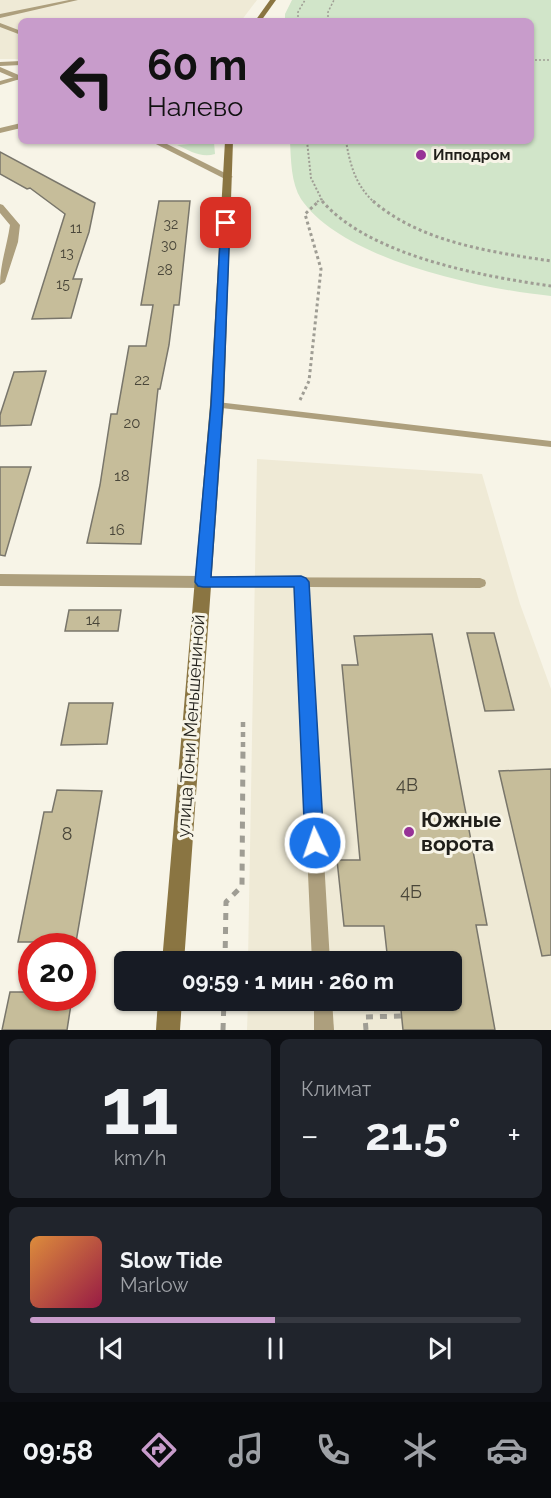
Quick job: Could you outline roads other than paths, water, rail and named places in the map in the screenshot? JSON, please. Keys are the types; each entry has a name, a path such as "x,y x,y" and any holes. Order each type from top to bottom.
{"main road":[{"path":"260,18 273,0"},
{"name":"улица Тони Меньшениной","path":"174,951 217,405 229,144"},
{"path":"168,1030 169,1011"}],"street":[{"path":"0,64 18,63"},
{"path":"0,69 18,77"},
{"path":"0,131 18,126"},
{"path":"160,144 228,177"},
{"path":"0,207 15,225 13,242 0,282"},
{"path":"0,580 203,582"}],"lane":[{"path":"0,16 24,8 76,0"},
{"path":"0,25 18,32"},
{"path":"0,83 18,78"},
{"path":"217,405 551,444"},
{"path":"203,582 480,583"},
{"path":"301,582 320,951"},
{"path":"323,1011 324,1030"}],"place":[{"name":"Ипподром","path":"421,155"},
{"name":"Южные ворота","path":"409,832"}]}
